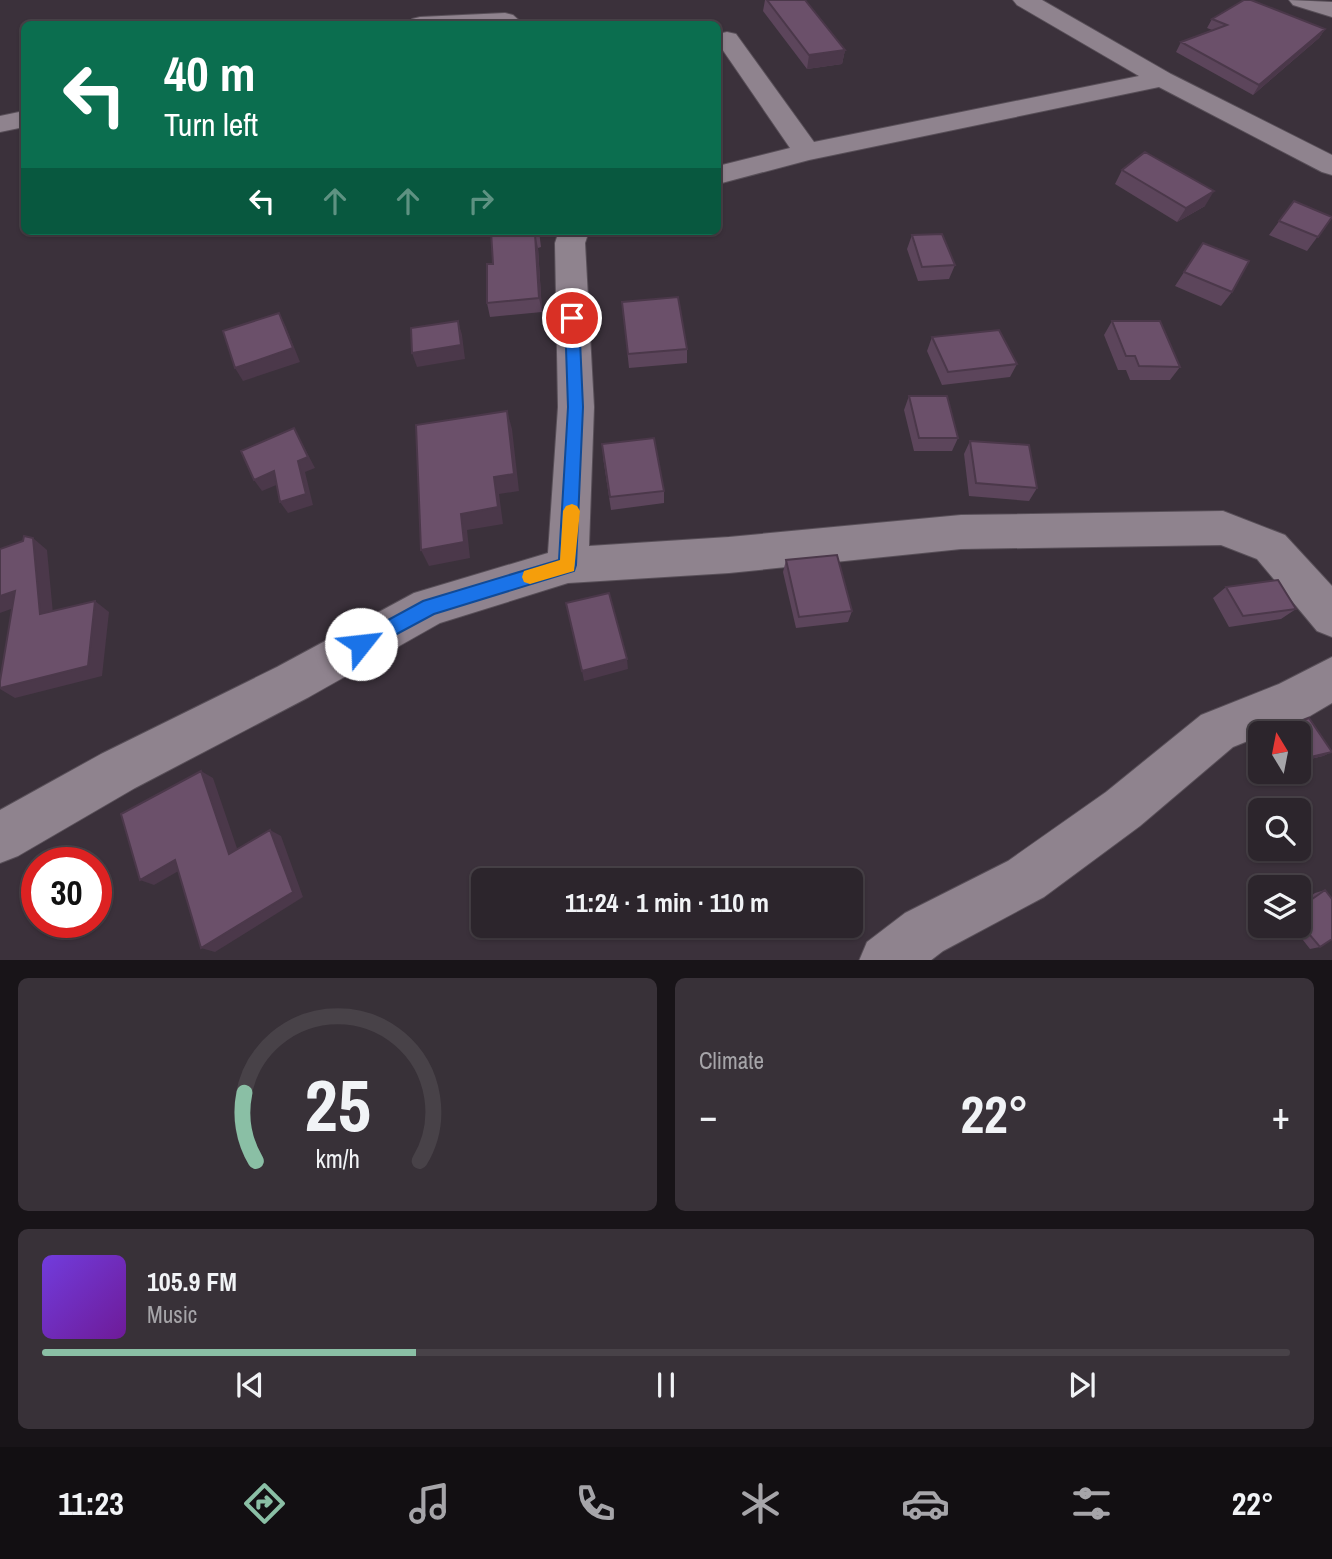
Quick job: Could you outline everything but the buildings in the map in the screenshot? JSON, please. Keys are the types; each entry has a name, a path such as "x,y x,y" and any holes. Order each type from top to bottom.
{"street":[{"path":"1025,0 1162,79 1332,166"},
{"path":"1301,0 1332,10"},
{"path":"484,21 506,21"},
{"path":"727,39 807,152"},
{"path":"721,174 807,152 1162,79"},
{"path":"0,124 21,120"},
{"path":"568,565 576,407 570,243 573,235"},
{"path":"0,838 118,771 293,682 429,607 568,565 729,555 961,532 1223,528 1271,547 1332,617"},
{"path":"887,960 924,932 1027,879 1123,809 1217,731 1294,700 1332,678"}],"slow traffic":[{"path":"530,577 568,565 572,511"}],"route":[{"path":"361,644 429,607 568,565 576,407 572,318"}]}
